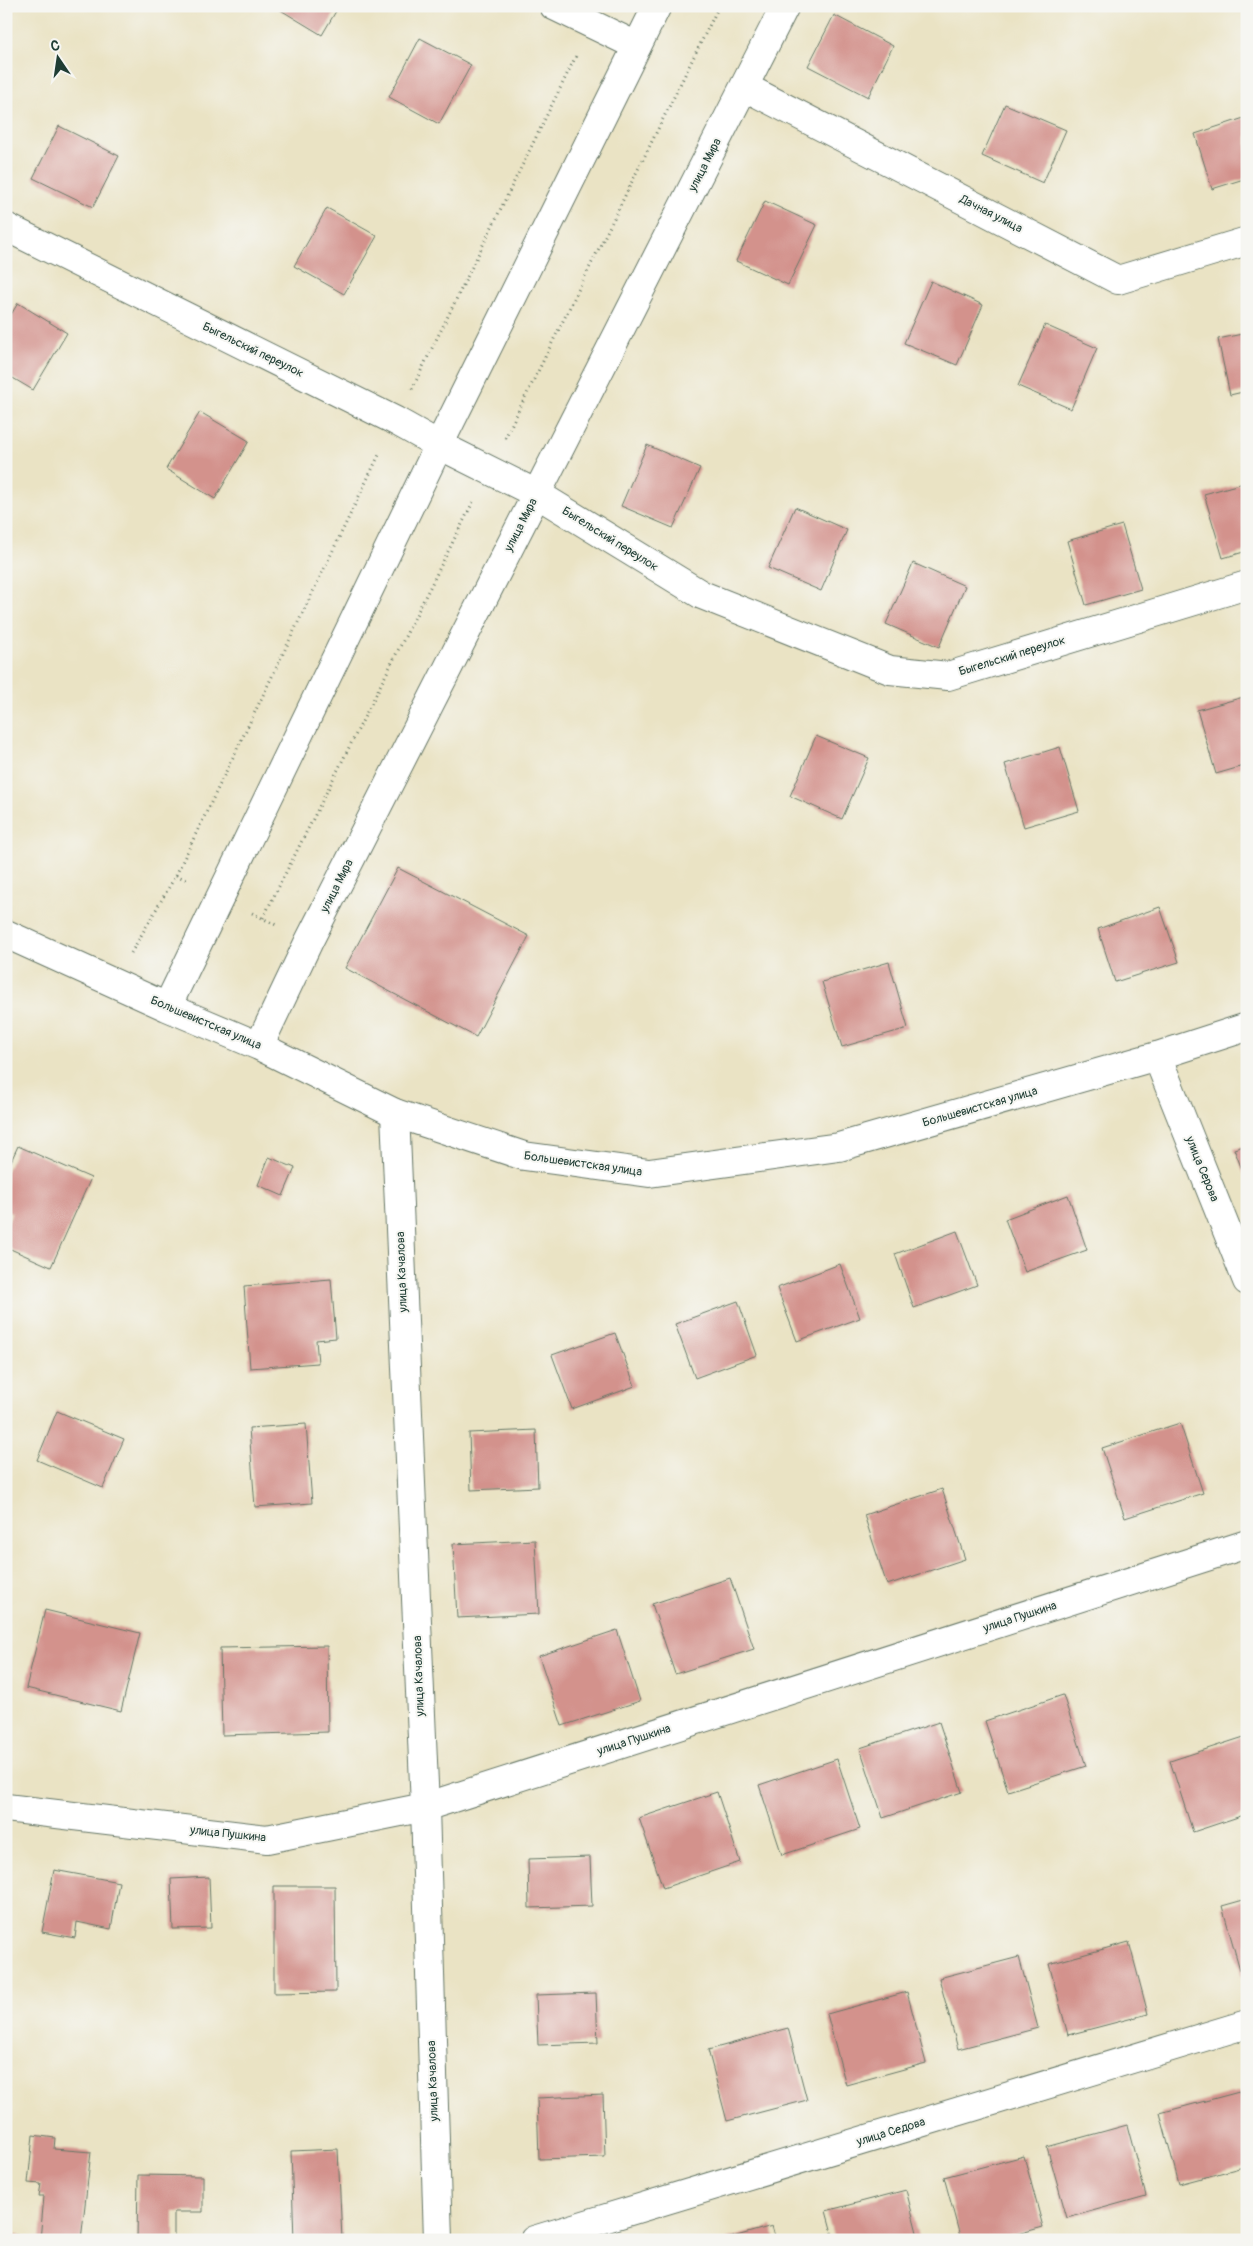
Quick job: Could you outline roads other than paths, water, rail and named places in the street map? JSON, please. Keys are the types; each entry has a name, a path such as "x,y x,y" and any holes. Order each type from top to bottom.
{"street":[{"path":"554,6 637,46"},
{"path":"166,1007 439,445 657,6"},
{"name":"улица Мира","path":"259,1046 309,941 746,86 785,6"},
{"name":"Дачная улица","path":"746,86 1118,280 1247,241"},
{"name":"Быгельский переулок","path":"6,227 396,421 439,445 537,494 702,595 890,670 948,676 1247,585"},
{"name":"Большевистская улица","path":"6,934 166,1007 259,1046 395,1113 524,1156 649,1173 839,1147 1157,1056 1247,1027"},
{"name":"улица Серова","path":"1157,1056 1247,1281"},
{"name":"улица Качалова","path":"395,1113 425,1806 438,2240"},
{"name":"улица Пушкина","path":"6,1808 267,1839 425,1806 1247,1544"},
{"name":"улица Седова","path":"534,2240 1247,2024"}]}
